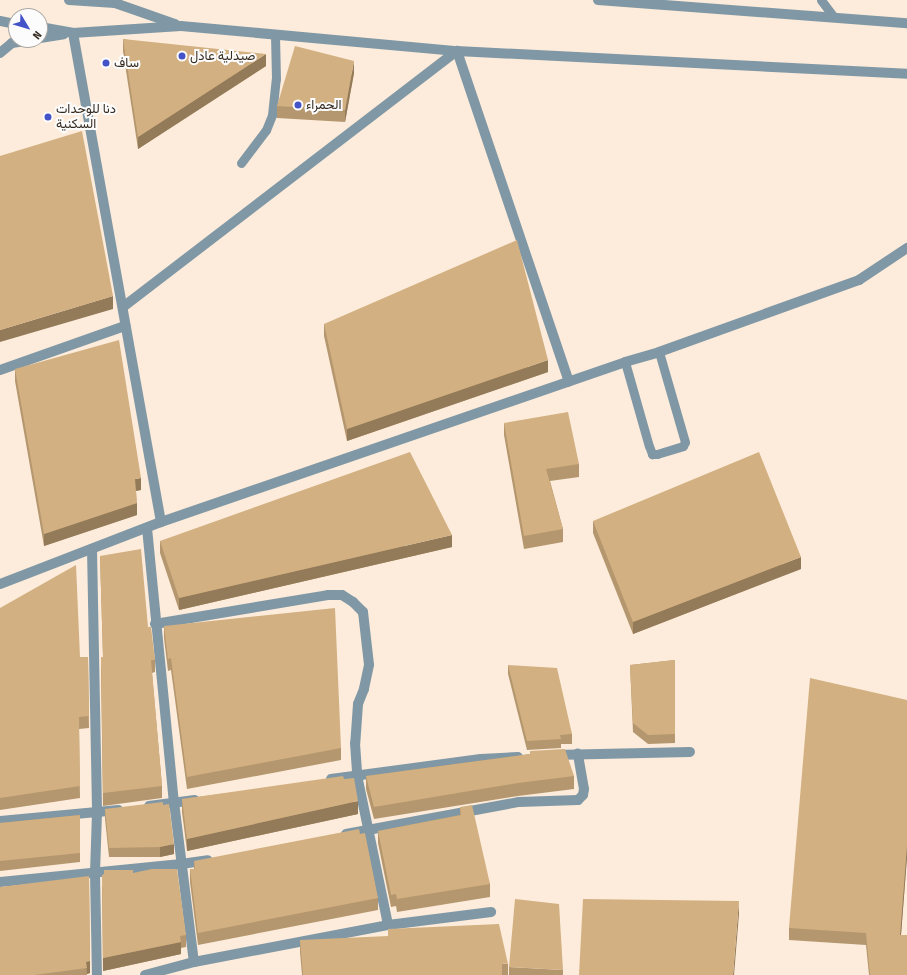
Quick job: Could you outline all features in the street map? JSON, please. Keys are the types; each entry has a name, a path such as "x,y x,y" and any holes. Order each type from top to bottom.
{"street":[{"path":"69,0 115,3 181,26"},
{"path":"598,0 907,23"},
{"path":"48,37 73,33 181,26 457,51 907,74"},
{"path":"48,29 73,33"},
{"path":"73,33 161,522"},
{"path":"0,53 8,46"},
{"path":"123,307 457,51"},
{"path":"457,51 569,382"},
{"path":"0,584 161,522 625,362 659,352 859,280 907,248"},
{"path":"0,370 125,326"},
{"path":"147,528 155,624 174,802 194,962"},
{"path":"92,549 97,813 95,873 97,975"},
{"path":"155,624 328,595 342,595 353,602 363,612 369,665 364,689 358,704 356,743 357,775 388,926"},
{"path":"541,756 690,752"},
{"path":"338,836 519,802 578,800 583,795 584,789 578,754"},
{"path":"319,781 481,758 526,756"},
{"path":"0,821 97,813 205,799"},
{"path":"0,882 181,864 220,857"},
{"path":"145,975 194,962 388,926 491,912"}],"lane":[{"path":"821,0 834,17"},
{"path":"241,163 266,130 272,115 276,79 275,34"},
{"path":"625,362 649,446 652,454 657,454 683,446 685,442 659,352"}],"building":[{"path":"123,39 266,54 138,137"},
{"path":"295,46 354,61 345,110 277,106"},
{"path":"82,131 113,296 0,330 0,156"},
{"path":"517,240 548,360 347,429 324,324"},
{"path":"119,340 141,478 135,479 137,503 44,534 15,369"},
{"path":"568,412 579,464 546,469 563,529 524,536 504,423"},
{"path":"410,452 452,535 179,598 160,541"},
{"path":"759,452 801,557 633,622 593,521"},
{"path":"141,549 148,627 151,627 155,660 151,660 162,786 103,793 101,657 103,657 100,556"},
{"path":"76,565 80,657 88,657 89,716 79,717 80,786 0,798 0,608"},
{"path":"335,608 341,748 187,777 171,658 168,659 164,626"},
{"path":"675,660 675,734 648,735 633,723 630,665"},
{"path":"508,665 557,668 572,734 560,735 561,739 527,741"},
{"path":"810,678 907,700 907,845 900,935 907,935 907,975 870,975 866,933 789,928"},
{"path":"565,749 574,776 518,783 374,807 366,776 530,754 530,751"},
{"path":"343,776 344,779 354,778 358,801 187,839 182,799"},
{"path":"163,802 163,805 169,804 174,844 160,847 109,848 105,809"},
{"path":"472,805 490,884 397,899 396,894 391,895 378,831 461,815 460,807"},
{"path":"80,815 80,853 0,861 0,823"},
{"path":"359,829 360,834 365,833 378,898 198,933 190,869 195,869 194,861"},
{"path":"152,869 177,869 186,935 180,936 181,942 103,958 102,875 104,874 104,870 133,870 133,873"},
{"path":"89,876 90,961 86,962 87,968 34,975 0,975 0,887"},
{"path":"515,899 559,904 563,970 509,967"},
{"path":"583,899 739,901 733,975 579,975"},
{"path":"499,924 508,964 502,963 502,975 303,975 300,940 388,936 388,929"}],"place":[{"name":"صيدلية عادل","path":"182,56"},
{"name":"ساف","path":"106,63"},
{"name":"الحمراء","path":"298,105"},
{"name":"دنا للوحدات السكنية","path":"48,117"}]}
